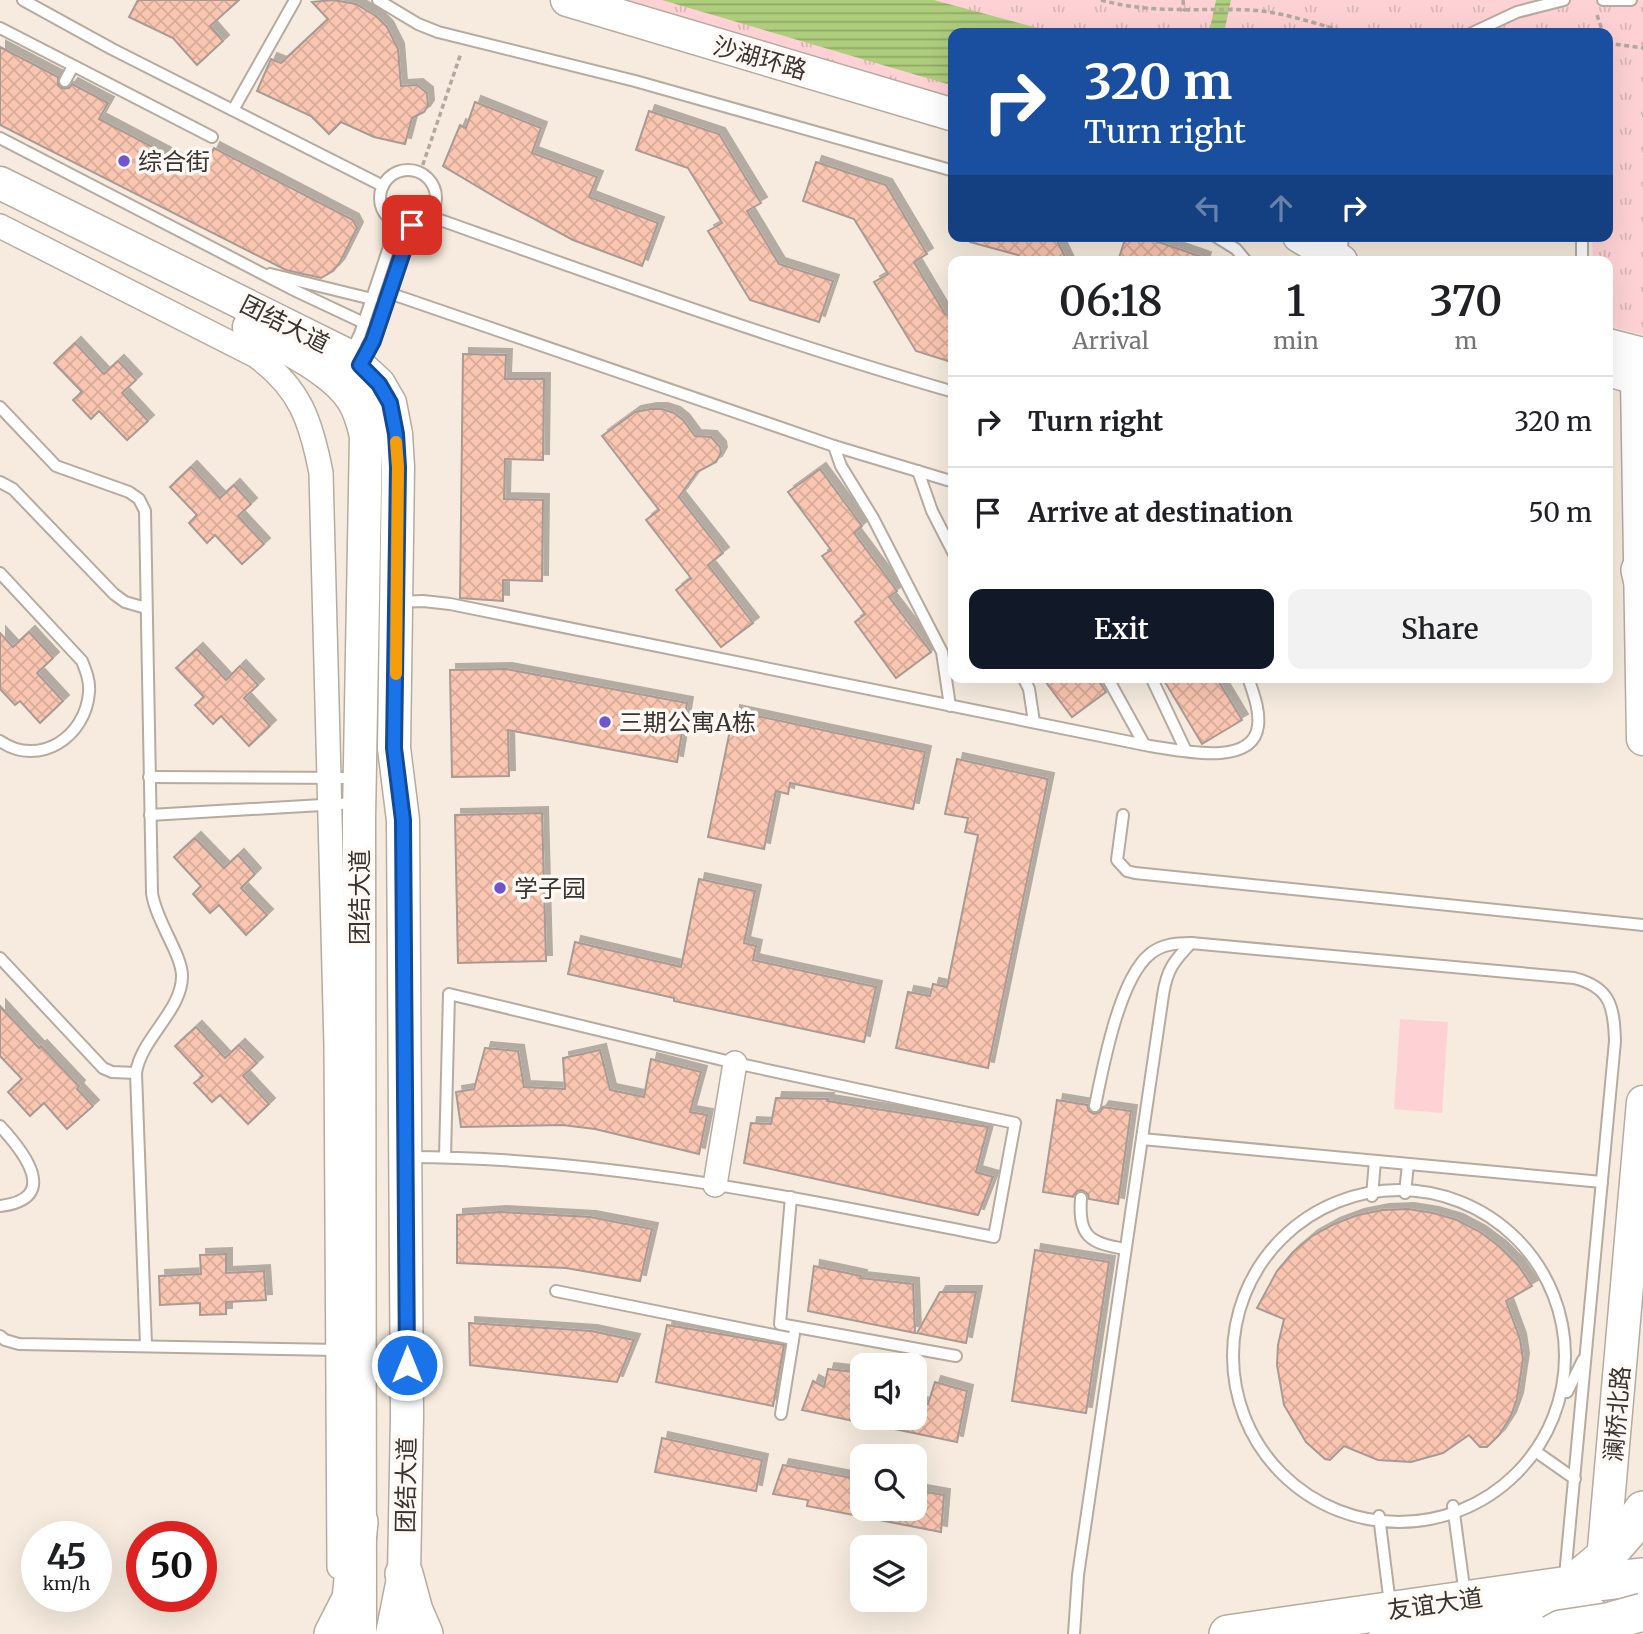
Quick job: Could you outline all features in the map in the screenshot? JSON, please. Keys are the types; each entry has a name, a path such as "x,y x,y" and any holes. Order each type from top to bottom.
{"main road":[{"name":"沙湖环路","path":"567,0 948,112"},
{"name":"团结大道","path":"0,183 354,360 379,384 393,414 398,467 394,748 403,820 407,1417 404,1574 390,1634"},
{"name":"团结大道","path":"0,204 232,318 312,363 346,390 362,418 366,436 359,804 359,1522"},
{"path":"1309,242 1333,256"},
{"path":"1613,350 1633,371 1642,576 1643,738"},
{"path":"390,1634 386,1345 359,804 394,748"},
{"path":"359,804 376,885 374,1634"},
{"name":"澜桥北路","path":"1603,1560 1643,1102"},
{"path":"1567,1586 1603,1560 1621,1541 1643,1510"},
{"path":"344,1631 351,1599 359,1522"},
{"path":"404,1574 414,1611 424,1634"},
{"name":"友谊大道","path":"1390,1622 1466,1601 1643,1577"},
{"path":"1552,1634 1560,1629 1607,1622 1643,1611"},
{"name":"友谊大道","path":"1228,1634 1390,1622 1643,1611"}],"street":[{"path":"0,226 256,356 278,374 297,397 310,426 321,473 328,778 359,804 336,1045 338,1350 344,1631"},
{"path":"715,1185 735,1063"}],"lane":[{"path":"23,0 383,186"},
{"path":"233,110 295,0"},
{"path":"378,0 418,24 438,32 635,81 948,169"},
{"path":"1483,28 1517,12 1564,0"},
{"path":"1603,0 1631,0"},
{"path":"0,27 212,137"},
{"path":"65,81 73,66"},
{"path":"0,138 32,147 299,292 364,323"},
{"path":"406,170 420,173 433,186 435,207 421,223 397,223 383,211 380,200 383,186 395,173 406,170"},
{"path":"429,216 661,299 864,366 948,390"},
{"path":"354,360 397,223"},
{"path":"354,360 373,341 412,225"},
{"path":"1225,242 1242,256"},
{"path":"264,273 372,299"},
{"path":"389,293 834,446 948,480"},
{"path":"0,407 51,462 129,492 142,502 145,516 153,903 180,966 182,977 175,999 139,1056 136,1073 146,1346"},
{"path":"834,446 841,466 873,518 942,652 950,706"},
{"path":"918,471 932,511 948,542"},
{"path":"0,482 13,489 114,594 125,602 146,608"},
{"path":"0,573 82,661 90,690 83,717 74,730 58,744 49,749 28,751 10,747 0,741"},
{"path":"397,602 450,604 1186,751 1222,754 1235,752 1251,740 1257,731 1258,712 1250,683"},
{"path":"1026,683 1034,722"},
{"path":"1110,683 1144,744"},
{"path":"1154,683 1186,751"},
{"path":"149,777 328,778 359,804"},
{"path":"150,815 359,804"},
{"path":"1123,815 1117,860 1127,871 1135,873 1643,925"},
{"path":"1095,1106 1111,1037 1131,978 1157,949 1178,943 1574,978 1598,987 1613,1009 1615,1041 1574,1479 1567,1586"},
{"path":"1074,1634 1077,1575 1166,976 1173,963 1192,943"},
{"path":"0,958 103,1068 112,1072 136,1073"},
{"path":"405,1157 561,1163 618,1170 791,1197 994,1237 1015,1123 735,1063 449,994 445,1157"},
{"path":"0,1126 26,1160 35,1183 31,1191 18,1202 0,1206"},
{"path":"1142,1139 1602,1182"},
{"path":"1372,1196 1375,1161"},
{"path":"1405,1193 1408,1164"},
{"path":"1580,1412 1573,1380 1569,1358 1564,1317 1547,1274 1517,1235 1484,1212 1452,1197 1422,1193 1372,1196 1317,1215 1275,1245 1247,1283 1239,1306 1231,1363 1236,1404 1252,1445 1281,1481 1307,1497 1354,1518 1483,1502 1513,1476 1535,1451 1558,1410 1573,1380 1588,1351"},
{"path":"791,1197 780,1324 956,1356"},
{"path":"1082,1198 1082,1226 1088,1237 1104,1246 1125,1250"},
{"path":"556,1291 793,1339"},
{"path":"781,1414 795,1327"},
{"path":"0,1336 19,1344 338,1350"},
{"path":"1558,1410 1569,1358"},
{"path":"1535,1451 1574,1479"},
{"path":"1453,1506 1466,1601"},
{"path":"1378,1516 1390,1622"}],"path":[{"path":"1101,0 1144,8 1265,11 1331,28"},
{"path":"1183,0 1184,10"},
{"path":"420,173 466,39"},
{"path":"1613,44 1643,48"}],"green space":[{"path":"613,0 1643,0 1643,335 1613,327 1613,256 1593,256 1592,242 1613,242 1613,28 948,28 948,100"},
{"path":"1400,1019 1448,1022 1442,1113 1394,1109"}],"shaded area":[{"path":"662,0 934,0 1038,28 948,28 948,84"},
{"path":"1216,0 1231,0 1225,28 1210,28"}],"building":[{"path":"138,0 239,0 210,26 223,41 197,65 173,38 129,17"},
{"path":"333,0 356,4 376,16 387,27 398,49 401,86 417,85 427,93 428,106 424,112 412,118 405,144 374,137 341,122 329,134 311,116 257,91 271,59 281,63 328,19 312,2"},
{"name":"综合街","path":"0,47 58,77 58,85 62,88 69,88 72,84 108,103 99,119 202,173 214,148 353,220 357,228 339,264 321,278 286,270 0,125"},
{"path":"475,102 541,128 532,153 597,177 589,197 658,223 642,266 573,240 443,166 460,125 466,128"},
{"path":"649,111 719,134 761,203 747,211 779,264 833,281 819,322 750,300 708,231 722,223 688,168 636,150"},
{"path":"816,162 886,185 927,254 914,262 948,315 948,361 916,351 874,282 888,274 854,219 803,201"},
{"path":"970,242 1058,242 1065,256 1018,255"},
{"path":"1124,242 1158,242 1199,256 1120,256"},
{"path":"75,343 104,374 118,361 136,380 122,393 148,421 127,440 99,411 91,419 73,400 82,392 54,363"},
{"path":"463,354 506,355 505,379 544,379 543,460 505,459 504,499 543,500 542,581 503,580 503,601 460,598"},
{"path":"651,409 674,413 695,436 711,437 720,447 721,453 716,462 697,472 679,497 723,553 708,565 753,623 721,647 676,590 691,578 646,520 659,510 602,436 635,412"},
{"path":"191,467 220,498 234,485 251,504 238,516 264,544 242,564 215,535 207,543 189,523 197,515 170,487"},
{"path":"820,469 862,526 854,533 897,591 889,597 931,652 896,678 855,622 865,614 822,556 831,550 788,492"},
{"path":"29,632 53,658 37,673 63,701 40,723 20,701 15,705 0,689 0,633 13,647"},
{"path":"197,649 226,680 240,666 258,685 244,698 270,726 249,746 221,716 213,724 195,705 204,697 176,668"},
{"name":"三期公寓A栋","path":"506,669 687,703 677,762 508,730 509,776 452,777 450,670"},
{"path":"1046,683 1100,683 1106,692 1072,717"},
{"path":"1166,683 1220,683 1242,720 1202,744"},
{"path":"734,711 925,752 913,809 790,783 788,794 776,791 764,849 708,837"},
{"path":"957,759 1048,779 988,1068 896,1048 908,992 930,996 933,984 947,987 978,835 965,832 968,818 945,814"},
{"name":"学子园","path":"542,813 546,961 458,963 455,815"},
{"path":"195,838 224,868 238,855 255,874 241,888 267,915 246,935 219,905 210,913 193,894 201,886 174,857"},
{"path":"699,879 755,891 744,943 756,946 753,960 876,987 864,1042 674,1001 674,998 568,974 575,942 681,967"},
{"path":"0,1006 79,1086 77,1089 93,1106 67,1129 44,1103 30,1116 8,1092 22,1079 0,1056"},
{"path":"196,1027 225,1058 239,1045 257,1063 243,1076 269,1104 248,1124 220,1095 212,1102 194,1083 203,1076 175,1046"},
{"path":"485,1048 518,1051 524,1087 565,1089 563,1058 600,1050 610,1090 644,1097 651,1059 701,1072 690,1112 707,1115 699,1154 595,1129 562,1125 461,1127 456,1092 474,1089"},
{"path":"776,1098 828,1099 827,1101 988,1127 976,1172 993,1177 978,1215 744,1163 751,1123 771,1124"},
{"path":"1057,1100 1087,1105 1089,1111 1094,1114 1100,1112 1103,1107 1131,1111 1118,1204 1089,1199 1088,1194 1082,1190 1077,1191 1073,1197 1043,1192"},
{"path":"1408,1209 1457,1220 1480,1232 1518,1265 1532,1286 1506,1301 1520,1339 1523,1359 1517,1399 1510,1418 1487,1447 1480,1447 1469,1435 1443,1453 1411,1462 1378,1460 1344,1446 1330,1460 1325,1459 1306,1442 1284,1405 1277,1365 1284,1319 1257,1308 1277,1271 1293,1252 1312,1236 1358,1215"},
{"path":"500,1212 590,1217 652,1229 640,1281 566,1268 457,1263 457,1215"},
{"path":"1035,1250 1109,1262 1086,1413 1012,1401"},
{"path":"226,1254 226,1273 264,1271 266,1300 226,1302 226,1314 200,1315 200,1303 160,1305 159,1276 201,1274 200,1255"},
{"path":"814,1266 861,1276 860,1278 913,1284 915,1333 808,1311"},
{"path":"940,1292 976,1292 966,1343 917,1333"},
{"path":"469,1323 591,1331 634,1340 617,1382 470,1365"},
{"path":"667,1325 784,1345 773,1406 656,1382"},
{"path":"828,1369 850,1372 850,1420 802,1410 813,1381 824,1387"},
{"path":"935,1382 967,1391 957,1442 899,1430 927,1430 928,1404"},
{"path":"662,1438 762,1460 756,1491 655,1472"},
{"path":"783,1465 850,1478 850,1514 807,1506 808,1500 773,1494"},
{"path":"927,1492 944,1495 941,1532 884,1521 927,1521"}],"slow traffic":[{"path":"396,442 396,674"}],"place":[{"name":"综合街","path":"124,161"},
{"name":"三期公寓A栋","path":"605,722"},
{"name":"学子园","path":"500,888"}],"route":[{"path":"407,1365 403,820 394,748 398,467 390,403 379,384 360,365 373,341 412,225"}]}
